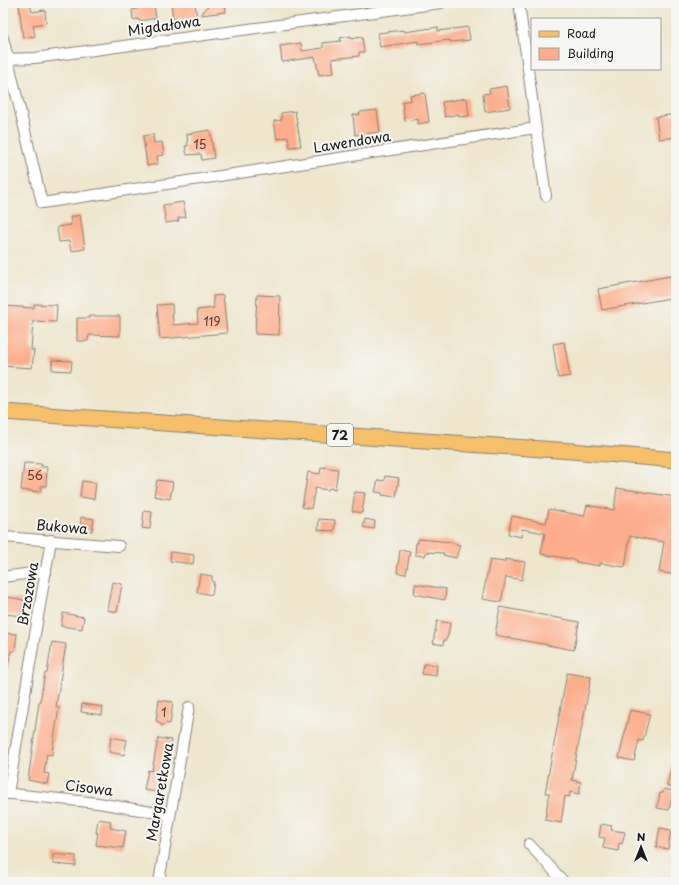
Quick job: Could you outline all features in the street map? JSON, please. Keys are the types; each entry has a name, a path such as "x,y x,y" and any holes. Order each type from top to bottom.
{"main road":[{"name":"72","path":"3,412 549,449 676,460"}],"street":[{"name":"Migdałowa","path":"6,59 34,58 441,3"},
{"path":"519,3 546,196"},
{"path":"3,38 6,59"},
{"name":"Lawendowa","path":"6,59 42,203 536,128"},
{"name":"Bukowa","path":"3,537 119,546"},
{"name":"Brzozowa","path":"5,794 51,540"},
{"path":"3,577 46,571"},
{"name":"Margaretkowa","path":"159,882 189,707"},
{"name":"Cisowa","path":"5,794 98,803 170,815"},
{"path":"528,844 564,882"}],"building":[{"path":"171,3 195,3 197,18 182,20 182,18 173,19"},
{"path":"210,3 225,3 226,12 201,15"},
{"path":"30,4 32,12 45,10 46,23 33,25 35,36 23,38 19,5"},
{"path":"154,5 156,18 139,21 138,19 133,20 132,10 137,9 137,7"},
{"path":"438,27 438,31 468,27 470,40 450,42 450,40 418,44 418,41 380,47 378,33 404,30 405,32"},
{"path":"351,36 351,39 362,37 364,52 359,52 359,56 332,59 334,73 319,75 315,57 282,62 280,46 301,43 302,51 323,48 323,43 341,41 340,38"},
{"path":"507,86 510,108 485,112 483,94 490,93 489,89"},
{"path":"425,93 429,122 418,124 418,119 405,121 402,102 411,100 410,95"},
{"path":"467,98 469,116 459,117 459,114 445,117 442,102"},
{"path":"377,110 380,132 355,135 353,115 360,114 360,112"},
{"path":"295,111 301,146 290,147 288,137 277,139 274,121 282,120 281,113"},
{"path":"676,114 676,127 674,127 676,137 659,139 656,117"},
{"path":"210,130 214,158 202,160 201,154 187,155 185,146 188,146 187,134"},
{"path":"153,134 154,143 162,142 164,155 157,156 158,164 147,166 143,136"},
{"path":"183,202 186,217 178,218 179,221 166,223 163,205"},
{"path":"80,215 85,249 71,251 69,241 59,242 57,227 71,225 70,217"},
{"path":"676,275 676,297 602,310 598,289"},
{"path":"223,295 227,333 160,339 157,305 172,304 173,325 198,323 197,310 214,308 213,296"},
{"path":"257,295 280,296 279,335 255,334"},
{"path":"34,304 57,305 56,322 33,321 31,350 34,350 32,368 3,366 3,306 34,308"},
{"path":"89,316 120,316 120,336 89,335 88,341 77,341 77,318 89,318"},
{"path":"564,342 570,376 558,378 553,344"},
{"path":"52,360 72,361 71,371 52,370"},
{"path":"24,463 42,464 41,467 47,467 46,486 41,486 41,492 21,490"},
{"path":"321,467 338,469 335,489 329,488 328,490 315,488 311,509 302,507 308,472 320,474"},
{"path":"385,476 399,478 396,497 382,495 382,493 375,492 378,480 384,481"},
{"path":"157,480 173,482 170,499 154,496"},
{"path":"82,481 96,483 94,499 80,497"},
{"path":"617,488 676,497 676,575 659,572 664,542 630,536 625,567 600,563 600,566 541,554 545,533 522,529 521,537 508,534 512,516 546,523 549,509 584,516 587,505 614,510"},
{"path":"355,492 365,493 362,513 352,511"},
{"path":"144,511 152,512 150,529 142,528"},
{"path":"81,517 94,519 92,531 80,529"},
{"path":"319,519 335,520 334,531 318,530"},
{"path":"365,519 375,521 374,529 363,527"},
{"path":"418,539 452,542 460,545 456,558 443,555 444,553 426,552 425,556 415,555 416,543 418,543"},
{"path":"400,550 410,552 406,574 397,573"},
{"path":"171,552 194,555 193,564 170,561"},
{"path":"505,559 525,562 522,580 506,577 501,602 482,599 490,560 505,562"},
{"path":"200,574 212,576 212,582 214,582 212,595 197,592"},
{"path":"112,582 122,584 117,612 107,610"},
{"path":"415,584 446,589 445,600 414,594"},
{"path":"7,597 24,600 21,616 5,614"},
{"path":"500,607 579,622 574,650 495,635"},
{"path":"63,613 84,617 82,629 61,626"},
{"path":"437,621 450,623 448,635 446,640 444,640 443,645 433,643"},
{"path":"3,633 17,634 15,651 11,651 7,671 3,670"},
{"path":"52,642 66,644 56,707 59,707 52,755 47,754 44,773 49,774 47,784 28,780 39,702 45,673 47,673"},
{"path":"424,664 437,665 436,676 422,674"},
{"path":"567,673 591,677 572,780 581,782 579,794 570,792 569,797 565,796 561,823 545,820 549,793 545,793"},
{"path":"159,700 173,702 170,724 166,723 162,726 156,721"},
{"path":"82,704 103,707 102,715 81,712"},
{"path":"630,710 650,714 643,741 639,740 634,761 619,758"},
{"path":"111,737 127,740 124,755 109,752"},
{"path":"158,738 171,740 168,759 164,758 158,792 144,790 148,770 152,771"},
{"path":"672,763 676,763 676,788 667,786"},
{"path":"664,789 673,791 669,810 657,808 660,793 663,793"},
{"path":"98,819 111,821 110,828 126,831 123,848 96,845"},
{"path":"601,824 612,826 611,830 625,832 622,844 619,843 618,851 603,848 605,838 599,837"},
{"path":"660,828 671,830 668,849 656,847"},
{"path":"53,854 76,856 76,866 53,864"}]}
